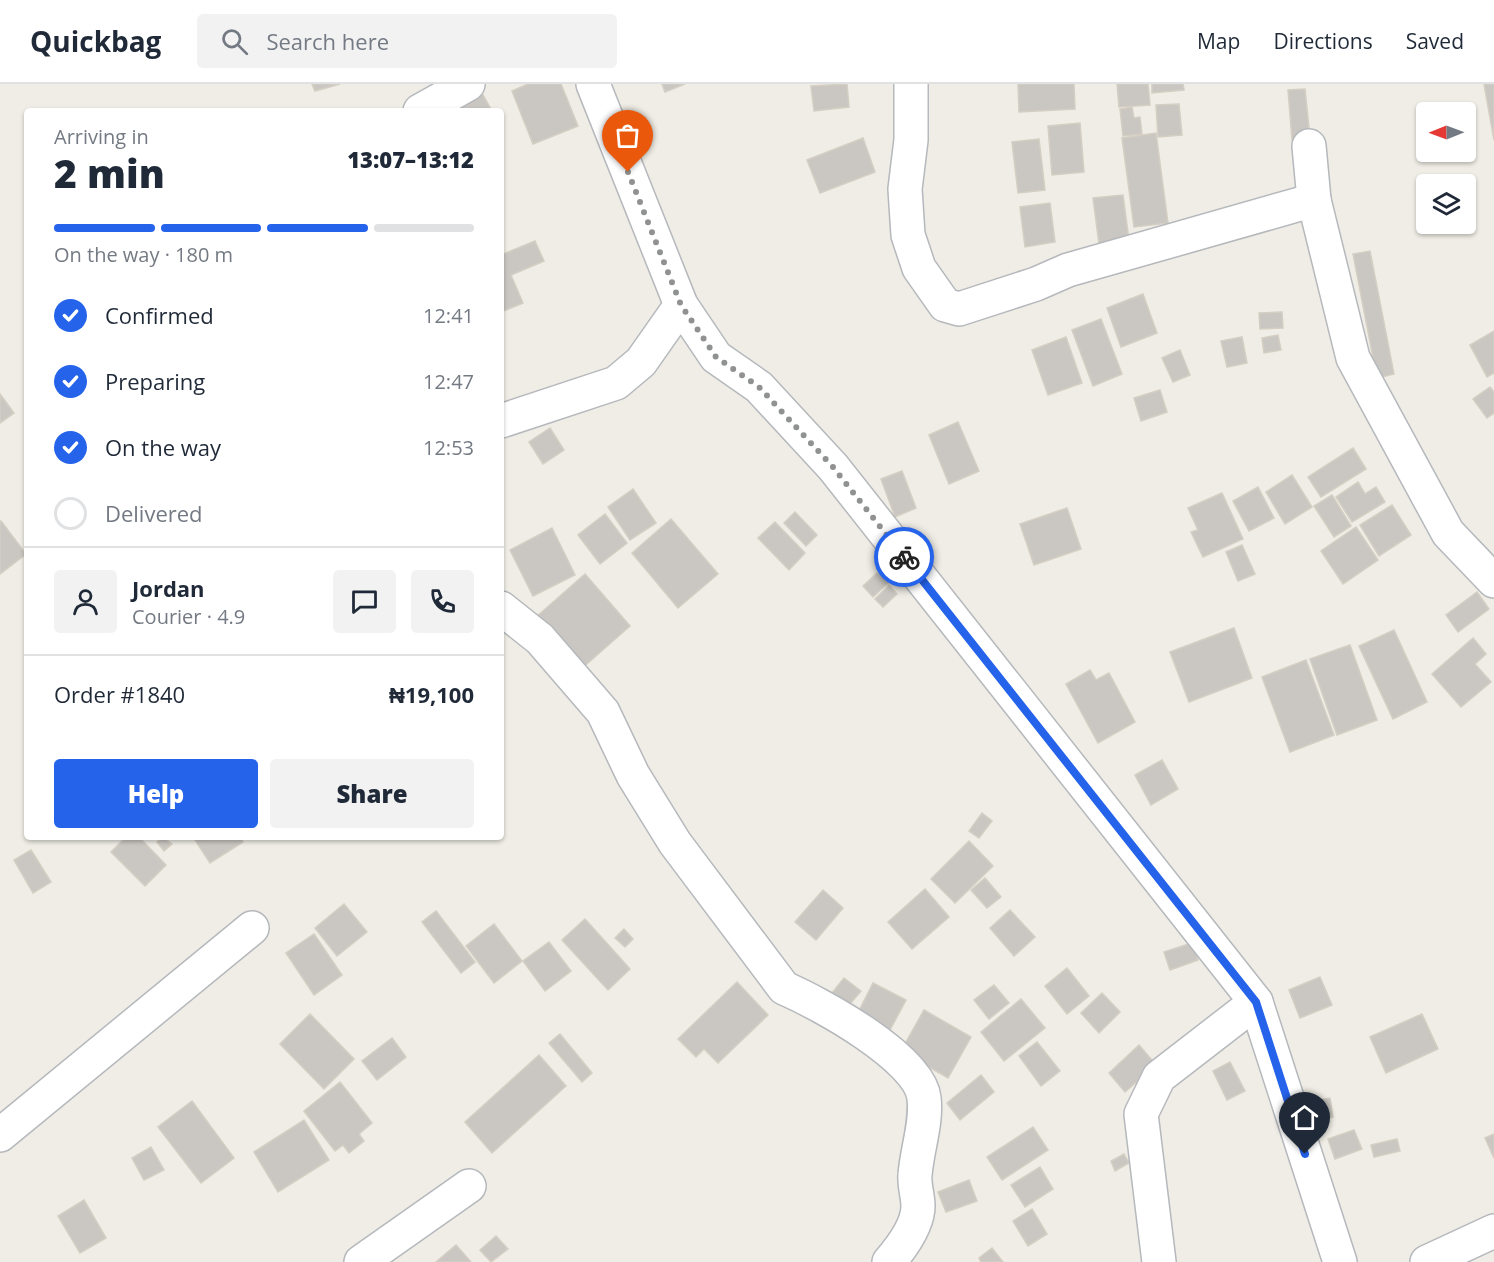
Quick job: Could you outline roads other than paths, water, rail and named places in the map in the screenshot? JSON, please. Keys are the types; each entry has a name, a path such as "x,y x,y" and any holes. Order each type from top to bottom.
{"street":[{"path":"425,108 468,84"},
{"path":"594,84 681,305 716,357 759,387 833,467 1256,1002 1340,1262"},
{"path":"911,84 912,140 906,189 908,235 919,268 945,305 959,309 1036,284 1068,270 1314,200"},
{"path":"1308,146 1314,200 1353,358 1448,533 1494,581"},
{"path":"504,420 616,383 641,362 681,305"},
{"path":"504,610 540,639 603,712 633,775 675,843 784,988 804,996 862,1032 895,1054 912,1073 924,1095 924,1115 915,1178 916,1219 889,1262"},
{"path":"0,1135 252,928"},
{"path":"1159,1262 1141,1114 1159,1077 1256,1002"},
{"path":"362,1262 469,1186"},
{"path":"1427,1262 1494,1231"}]}
